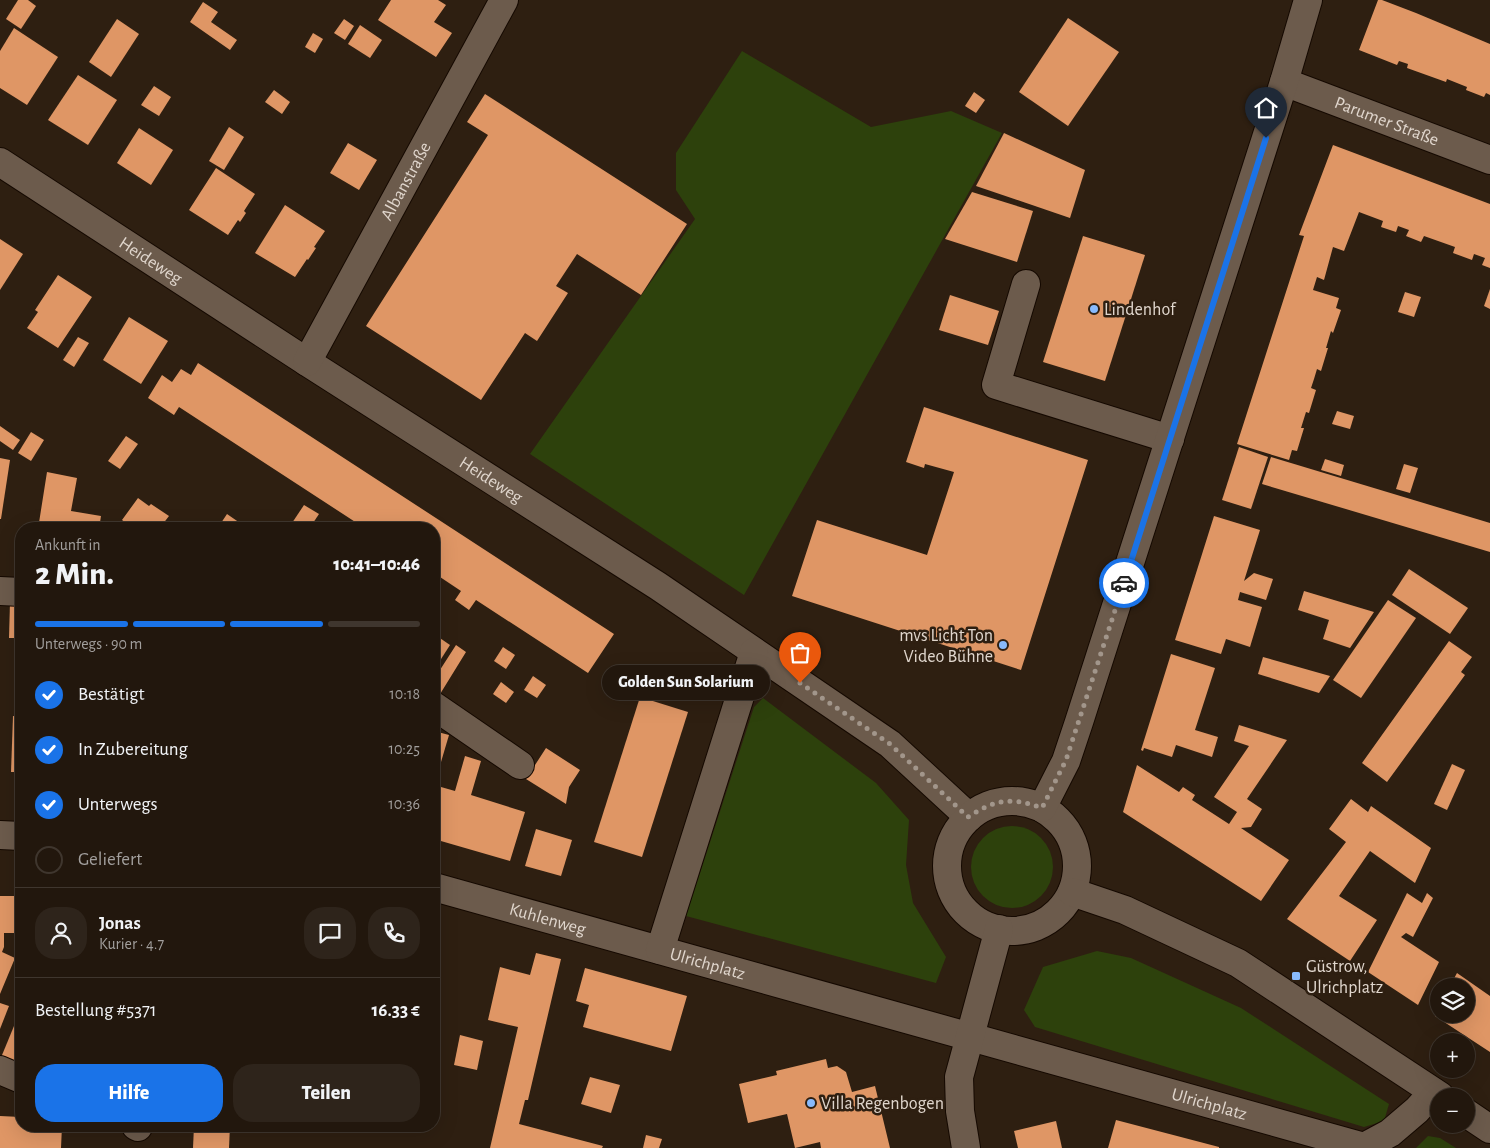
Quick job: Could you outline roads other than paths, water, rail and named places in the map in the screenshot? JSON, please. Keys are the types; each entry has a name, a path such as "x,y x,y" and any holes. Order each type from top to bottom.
{"street":[{"name":"Albanstraße","path":"307,362 504,0"},
{"path":"1042,808 1066,760 1079,722 1284,82 1308,0"},
{"name":"Parumer Straße","path":"1284,82 1490,160"},
{"name":"Heideweg","path":"0,162 307,362 658,586 890,744 968,817"},
{"path":"1026,284 996,385 1170,439"},
{"path":"0,591 15,592"},
{"name":"Ulrichplatz","path":"754,652 660,950 1364,1147 1390,1133 1430,1099"},
{"path":"440,710 520,765"},
{"path":"1004,801 1023,801 1042,808 1058,818 1070,834 1076,853 1077,872 1072,892 1063,907 1050,919 1034,927 1017,930 999,929 980,922 964,910 953,892 947,872 948,852 956,833 968,817 985,806 1004,801"},
{"path":"0,835 15,836"},
{"name":"Kuhlenweg","path":"440,889 660,950"},
{"name":"Ulrichplatz","path":"1072,892 1125,910 1238,963 1430,1090"},
{"path":"966,1148 960,1111 959,1077 968,1037 999,929"},
{"path":"0,1070 15,1076"},
{"path":"1475,1120 1490,1129"}],"place":[{"name":"Lindenhof","path":"1094,309"},
{"name":"mvs Licht Ton Video Bühne","path":"1003,645"},
{"name":"Golden Sun Solarium","path":"800,683"},
{"name":"Güstrow, Ulrichplatz","path":"1296,976"},
{"name":"Villa Regenbogen","path":"811,1103"}]}
